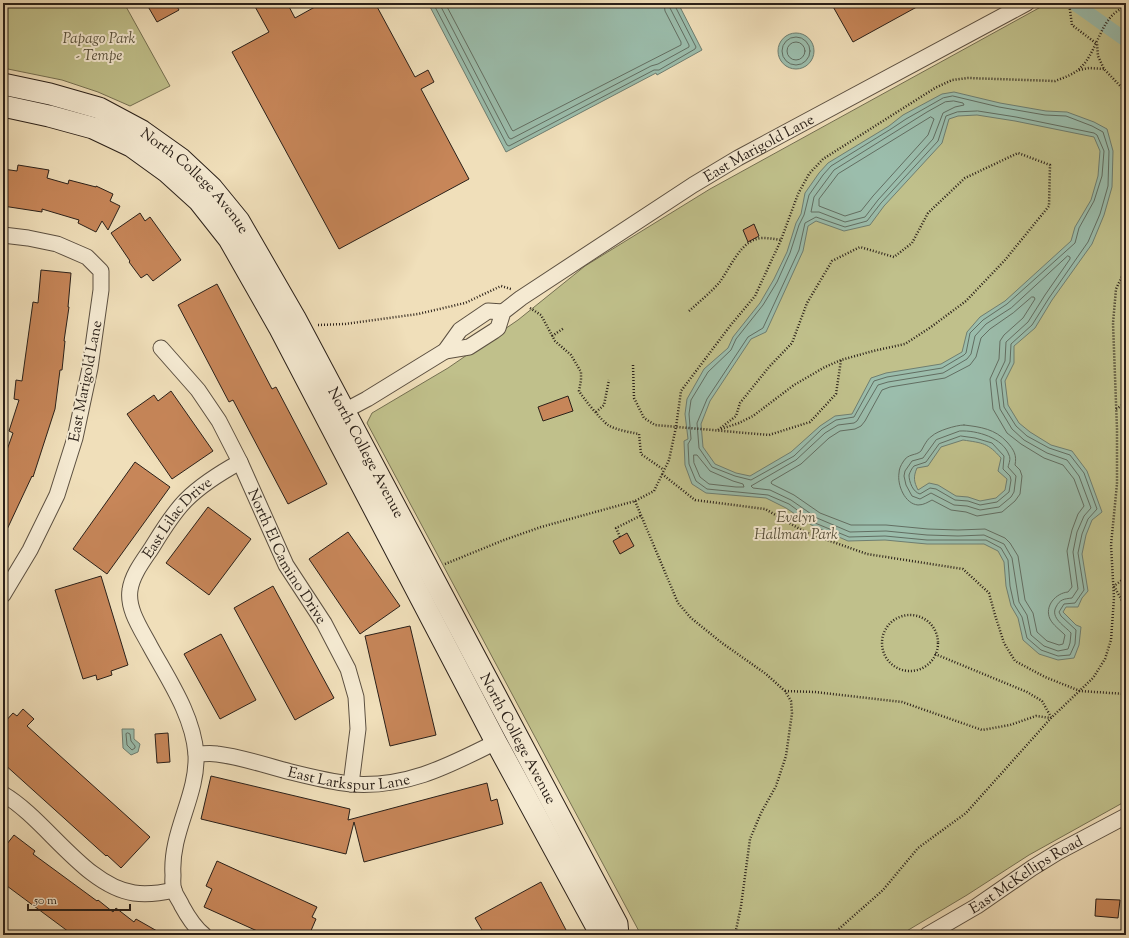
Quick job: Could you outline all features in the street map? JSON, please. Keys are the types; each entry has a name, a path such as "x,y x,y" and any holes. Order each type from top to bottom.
{"street":[{"name":"East Marigold Lane","path":"336,415 366,399 444,351 469,347 498,328 503,312 521,298 693,185 738,158 1027,3"},
{"name":"North College Avenue","path":"3,84 50,94 99,108 142,131 180,158 212,188 239,221 295,318 336,415 496,742 601,935"},
{"name":"North College Avenue","path":"3,106 49,116 93,128 131,146 167,172 199,201 229,239 279,327 336,415 429,572 617,924 618,935"},
{"name":"East Marigold Lane","path":"3,235 57,244 87,256 101,271 90,368 76,438 57,495 30,550 3,595"},
{"name":"North El Camino Drive","path":"161,348 198,390 219,421 240,462 286,565 324,623 348,669 356,697 358,729 351,784"},
{"name":"East Lilac Drive","path":"196,754 192,732 180,701 136,619 130,602 130,589 138,569 184,501 202,485 240,462"},
{"name":"East Larkspur Lane","path":"196,754 216,754 235,757 324,780 351,784 390,782 433,772 456,763 496,742"},
{"path":"196,754 193,781 188,804 175,840 172,863 174,890 190,919 204,935"},
{"path":"3,794 24,810 89,871 105,882 116,888 134,893 157,894 174,890"},
{"name":"East McKellips Road","path":"927,935 977,906 1058,852 1126,816"}],"path":[{"path":"1069,3 1072,24 1096,44 1098,56 1104,69 1126,92"},
{"path":"1078,70 1093,51 1107,23 1118,9 1126,7"},
{"path":"429,572 504,540 541,527 635,501 654,490 669,460 676,427 681,391 755,296 781,240 798,194 809,174 823,159 935,88 952,80 968,78 1055,81 1078,70 1089,68 1104,69"},
{"path":"1018,153 1050,165 1049,206 1005,260 966,301 931,328 905,344 841,360 825,367 794,385 753,416 739,424 718,430 736,416 740,403 769,367 792,343 807,304 832,261 860,247 894,257 912,243 928,213 965,178 1018,153"},
{"path":"689,311 719,283 731,263 745,246 752,241 761,238 781,240"},
{"path":"832,935 883,890 918,848 966,813 1051,718 1093,678 1105,659 1111,640 1114,598 1111,545 1116,484 1116,410 1113,323 1116,289 1126,268"},
{"path":"295,318 316,325 345,324 418,314 465,303 501,286 512,290 531,309 541,315 555,341 571,355 581,372 579,391 584,400 608,425 639,434 641,454 664,470"},
{"path":"552,336 564,328"},
{"path":"633,365 634,398 644,418 655,425 769,436 810,422 836,394 841,360"},
{"path":"596,412 604,405 609,380"},
{"path":"1116,410 1126,403"},
{"path":"662,474 695,500 765,510 805,532 867,554 963,569 989,593 1004,643 1015,661 1045,677 1080,691 1126,694"},
{"path":"635,501 678,603 691,618 722,643 766,674 785,691 791,701 792,713 786,756 776,786 761,813 750,839 741,906 735,935"},
{"path":"620,537 616,528 642,515"},
{"path":"1114,586 1126,578"},
{"path":"1114,586 1126,608"},
{"path":"911,615 920,617 931,625 937,636 938,645 935,654 930,662 922,668 904,670 891,663 883,652 881,643 883,633 894,619 911,615"},
{"path":"935,654 1032,695 1042,701 1051,718"},
{"path":"785,691 815,692 902,702 982,730 1010,725 1036,716 1051,718"}],"green space":[{"name":"Papago Park - Tempe","path":"3,3 124,3 170,86 130,106 98,92 62,80 3,68"},
{"name":"Evelyn Hallman Park","path":"1048,3 1126,3 1126,801 1029,855 967,895 900,935 641,935 367,423 372,413 448,368 518,320 585,266 710,189"}],"water":[{"path":"428,3 678,3 702,50 657,75 656,73 506,152"},
{"path":"800,33 809,38 813,44 813,58 809,64 800,69 792,69 783,64 779,58 778,47 783,38 789,34"},
{"path":"954,92 1000,103 1046,111 1067,112 1094,122 1107,129 1113,151 1112,187 1104,215 1092,244 1052,300 1035,328 1014,346 1014,363 1005,381 1008,405 1019,423 1051,445 1072,451 1087,471 1102,512 1092,520 1086,535 1082,554 1088,591 1082,598 1078,607 1066,607 1063,612 1076,625 1081,627 1079,645 1074,658 1058,660 1039,654 1023,640 1018,618 1011,606 1006,586 1004,562 998,551 984,544 927,544 885,540 848,541 813,526 786,508 766,498 706,493 692,484 685,465 684,441 688,439 685,414 687,399 704,369 728,348 733,337 760,303 774,279 787,252 796,223 801,214 805,193 828,163 889,126 903,115 942,94","holes":["977,115 1094,137 1100,151 1098,176 1091,200 1075,227 1071,241 1005,301 980,317 967,332 962,352 941,364 886,373 871,378 852,414 835,416 820,426 791,452 750,476 736,473 715,464 703,447 701,424 710,401 751,339 766,332 803,251 808,226 816,221 844,231 870,225 884,206 942,143 949,119 958,116","963,440 985,444 1001,458 998,471 1007,479 1005,490 996,498 980,501 968,497 956,496 938,485 929,483 918,490 914,479 917,468 928,466 941,447"]},
{"path":"122,729 134,729 134,739 140,744 138,752 131,755 123,748"}],"building":[{"path":"146,3 175,3 179,10 157,22"},
{"path":"253,3 287,3 295,18 322,3 375,3 415,77 428,70 434,82 421,89 469,179 339,249 232,52 269,32"},
{"path":"831,3 924,3 853,42"},
{"path":"18,165 49,170 47,178 68,184 69,180 96,186 113,194 110,201 120,206 108,230 102,221 96,232 78,223 79,220 42,209 42,212 3,206 3,169 17,171"},
{"path":"140,213 145,221 150,217 181,260 153,281 147,274 141,278 111,233"},
{"path":"754,224 759,236 748,242 743,230"},
{"path":"41,270 71,273 62,370 60,370 55,409 33,477 32,476 3,538 3,461 13,433 9,431 19,400 14,399 16,380 22,381 33,302 38,303"},
{"path":"217,284 272,389 276,387 327,484 288,504 233,400 229,402 178,305"},
{"path":"171,391 213,451 172,479 127,414 154,395 158,401"},
{"path":"568,396 573,411 543,421 538,407"},
{"path":"135,462 170,487 107,574 73,549"},
{"path":"208,507 251,539 209,595 166,563"},
{"path":"348,532 400,606 360,634 309,559"},
{"path":"627,533 634,546 620,554 613,541"},
{"path":"101,576 128,665 111,671 112,675 97,680 96,675 83,679 55,590"},
{"path":"273,586 334,698 295,720 234,608"},
{"path":"410,626 436,735 390,746 365,636"},
{"path":"221,634 256,700 220,719 184,654"},
{"path":"23,709 34,719 27,726 150,837 121,868 3,763 3,724 13,713 17,716"},
{"path":"168,733 170,762 157,763 155,734"},
{"path":"211,776 350,809 348,820 487,783 491,801 497,799 503,824 364,862 354,822 346,854 201,819"},
{"path":"14,835 35,851 33,854 113,912 116,908 134,922 136,919 164,935 73,935 3,883 3,849"},
{"path":"217,861 317,907 312,917 316,919 310,933 306,931 304,935 266,935 204,907 212,889 206,886"},
{"path":"541,882 566,930 557,935 485,935 475,918"},
{"path":"1096,899 1120,900 1118,918 1095,916"}],"waterway":[{"path":"1074,3 1126,40"}]}
